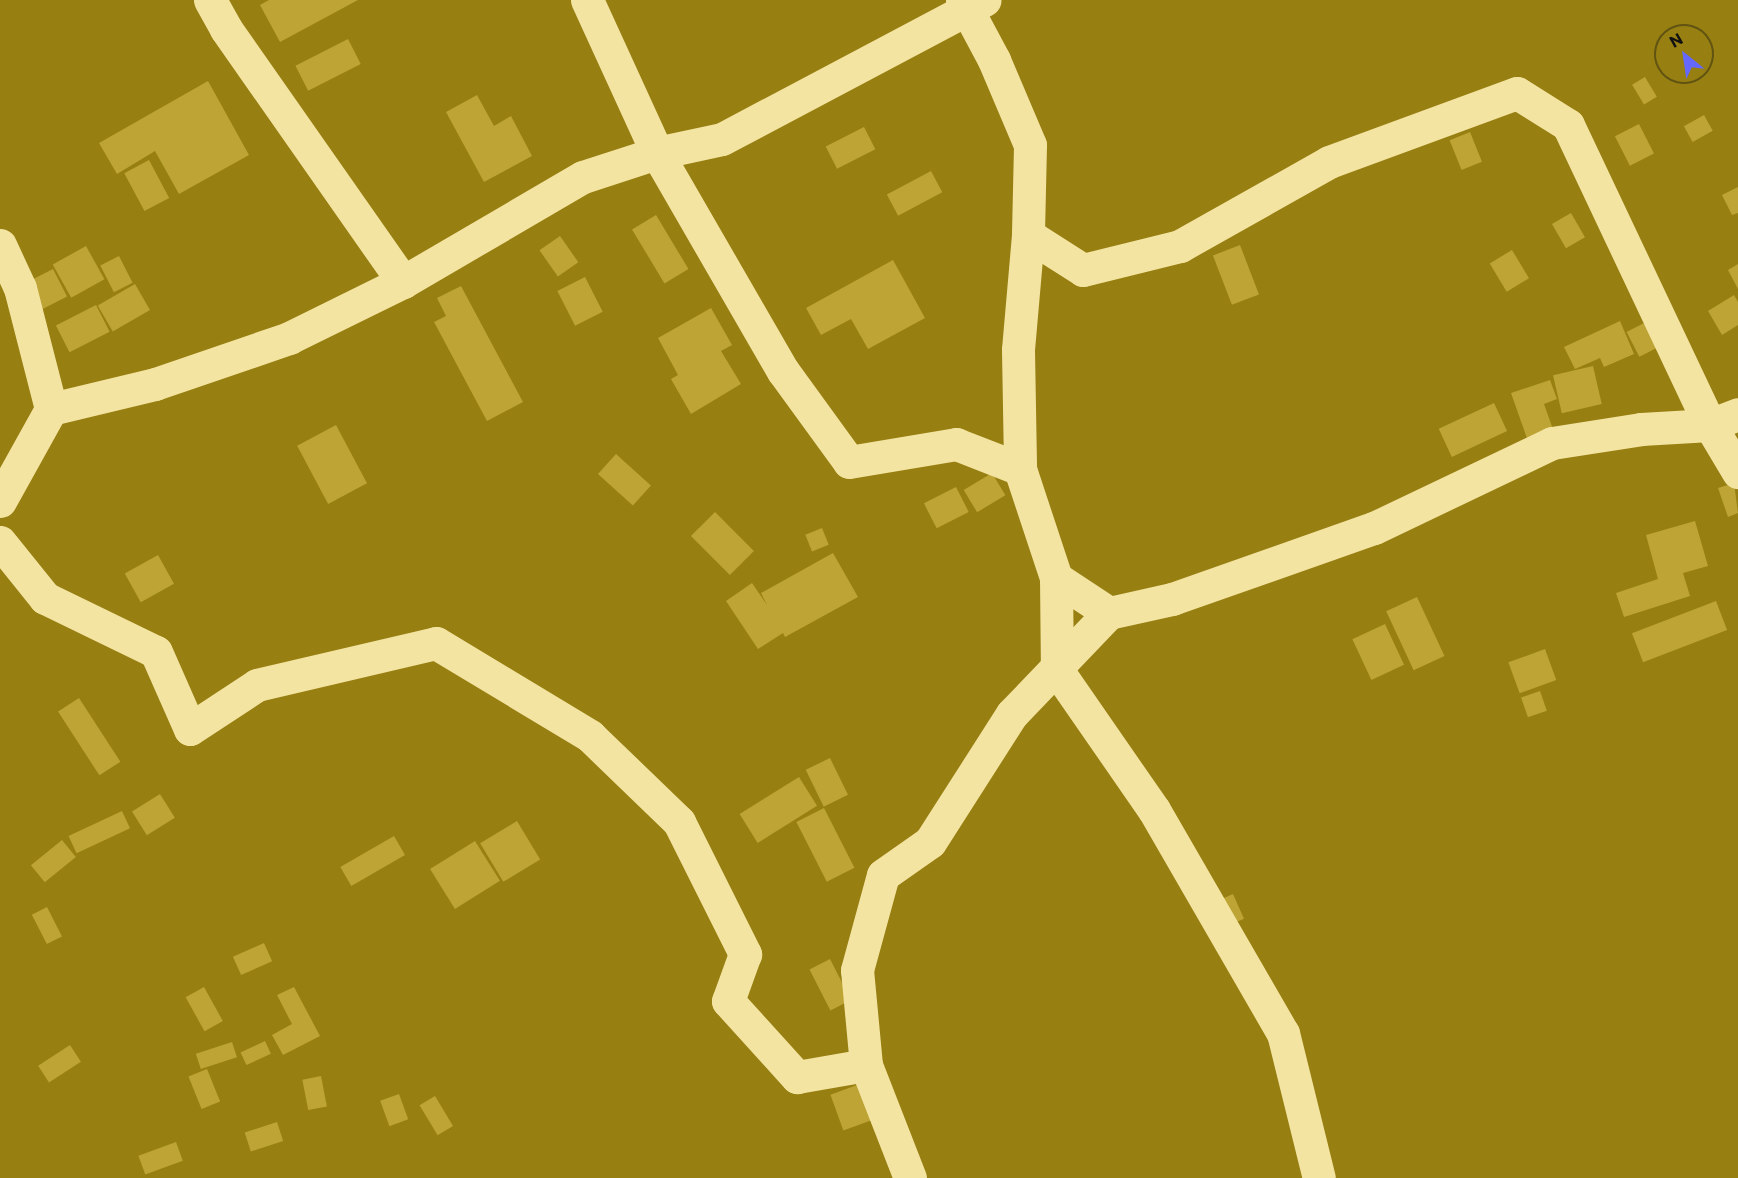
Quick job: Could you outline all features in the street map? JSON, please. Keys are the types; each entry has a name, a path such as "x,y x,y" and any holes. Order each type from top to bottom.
{"street":[{"path":"210,0 226,29 403,282"},
{"path":"587,0 657,153 783,371 849,462 956,444 1020,469"},
{"path":"51,409 155,384 289,338 403,282 583,177 657,153 722,140 971,3 1030,145 1028,235 1018,350 1020,469 1042,525 1056,578 1057,670 1154,810 1283,1034 1320,1178"},
{"path":"1028,235 1083,270 1180,246 1329,162 1517,93 1568,125 1724,419 1738,472"},
{"path":"0,245 20,288 51,409 0,501"},
{"path":"910,1178 866,1065 857,970 883,875 930,842 1012,714 1057,670 1109,613 1172,599 1374,528 1552,444 1641,429 1724,419"},
{"path":"0,542 45,598 156,652 190,729 257,684 436,643 465,660 590,736 679,822 745,954 728,1000 797,1077 866,1065"},
{"path":"1056,578 1109,613"}],"building":[{"path":"269,0 358,0 280,42 260,5"},
{"path":"348,39 361,64 308,91 295,66"},
{"path":"1645,77 1657,97 1644,104 1632,85"},
{"path":"208,81 249,155 179,194 155,151 117,174 99,143"},
{"path":"477,95 494,126 511,116 532,156 484,182 446,112"},
{"path":"1704,115 1713,131 1693,142 1684,126"},
{"path":"1639,124 1654,153 1630,166 1615,136"},
{"path":"864,127 875,149 837,169 826,147"},
{"path":"1470,132 1482,162 1462,170 1450,140"},
{"path":"149,160 169,198 144,211 124,173"},
{"path":"931,171 942,192 898,216 887,194"},
{"path":"1738,187 1738,213 1732,215 1722,195"},
{"path":"1571,213 1585,237 1566,248 1552,224"},
{"path":"656,215 688,269 664,283 632,229"},
{"path":"560,236 578,262 558,277 540,250"},
{"path":"1240,245 1259,294 1232,305 1213,255"},
{"path":"86,246 104,279 71,298 53,264"},
{"path":"1512,250 1529,278 1507,292 1490,263"},
{"path":"119,256 133,283 114,292 100,266"},
{"path":"893,260 925,318 868,349 851,319 821,335 806,308"},
{"path":"1738,264 1738,289 1728,270"},
{"path":"53,269 67,297 42,309 28,282"},
{"path":"585,277 603,312 575,326 557,291"},
{"path":"135,284 150,310 113,331 98,306"},
{"path":"461,286 523,402 487,421 434,322 446,316 437,298"},
{"path":"1734,295 1738,302 1738,325 1722,335 1708,311"},
{"path":"96,305 110,332 70,352 56,325"},
{"path":"711,308 732,345 721,351 741,384 691,414 671,379 678,375 658,338"},
{"path":"1620,321 1634,354 1604,367 1600,358 1575,369 1564,347"},
{"path":"1648,321 1661,346 1639,357 1627,332"},
{"path":"1593,366 1602,404 1562,413 1553,375"},
{"path":"1550,380 1557,399 1544,404 1555,435 1529,444 1511,393"},
{"path":"1494,403 1507,431 1452,457 1439,429"},
{"path":"336,425 367,483 328,504 297,446"},
{"path":"616,454 651,485 633,506 598,474"},
{"path":"992,473 1005,495 977,512 964,490"},
{"path":"1734,483 1738,513 1728,517 1718,488"},
{"path":"956,487 969,512 937,528 924,503"},
{"path":"715,512 754,551 730,575 691,536"},
{"path":"1695,521 1708,566 1683,573 1690,596 1624,617 1616,593 1658,579 1646,535"},
{"path":"822,528 829,545 812,551 805,535"},
{"path":"833,553 858,597 785,637 783,633 758,649 726,601 752,583 767,605 761,593"},
{"path":"158,555 174,584 141,602 125,573"},
{"path":"1417,597 1444,656 1414,670 1386,611"},
{"path":"1716,601 1727,630 1643,662 1632,633"},
{"path":"1385,624 1404,665 1371,680 1352,639"},
{"path":"1545,649 1556,680 1520,693 1508,662"},
{"path":"1540,691 1547,711 1528,717 1521,698"},
{"path":"79,698 120,762 99,775 58,712"},
{"path":"830,758 848,795 824,807 806,770"},
{"path":"799,777 817,806 758,843 740,814"},
{"path":"160,794 175,818 147,835 132,811"},
{"path":"824,808 854,868 827,882 796,822"},
{"path":"122,811 130,828 77,853 69,836"},
{"path":"517,821 540,860 503,882 480,843"},
{"path":"394,836 405,855 351,886 340,867"},
{"path":"62,840 76,857 45,882 31,865"},
{"path":"475,841 500,881 455,909 430,869"},
{"path":"1233,894 1244,919 1224,928 1213,903"},
{"path":"47,907 62,936 47,944 32,915"},
{"path":"264,943 272,961 241,975 233,957"},
{"path":"830,959 851,1000 830,1010 810,969"},
{"path":"204,987 223,1021 205,1031 186,997"},
{"path":"294,987 320,1036 283,1055 272,1035 292,1024 277,995"},
{"path":"265,1041 271,1054 246,1065 241,1052"},
{"path":"232,1042 237,1057 201,1069 196,1054"},
{"path":"70,1045 81,1062 49,1082 38,1066"},
{"path":"207,1069 220,1101 202,1109 188,1076"},
{"path":"321,1076 327,1106 308,1110 302,1080"},
{"path":"868,1081 881,1117 843,1130 830,1095"},
{"path":"399,1094 408,1119 389,1126 380,1101"},
{"path":"435,1096 453,1126 438,1135 420,1105"},
{"path":"277,1122 283,1141 251,1152 245,1133"},
{"path":"176,1142 183,1161 145,1174 138,1156"}]}
